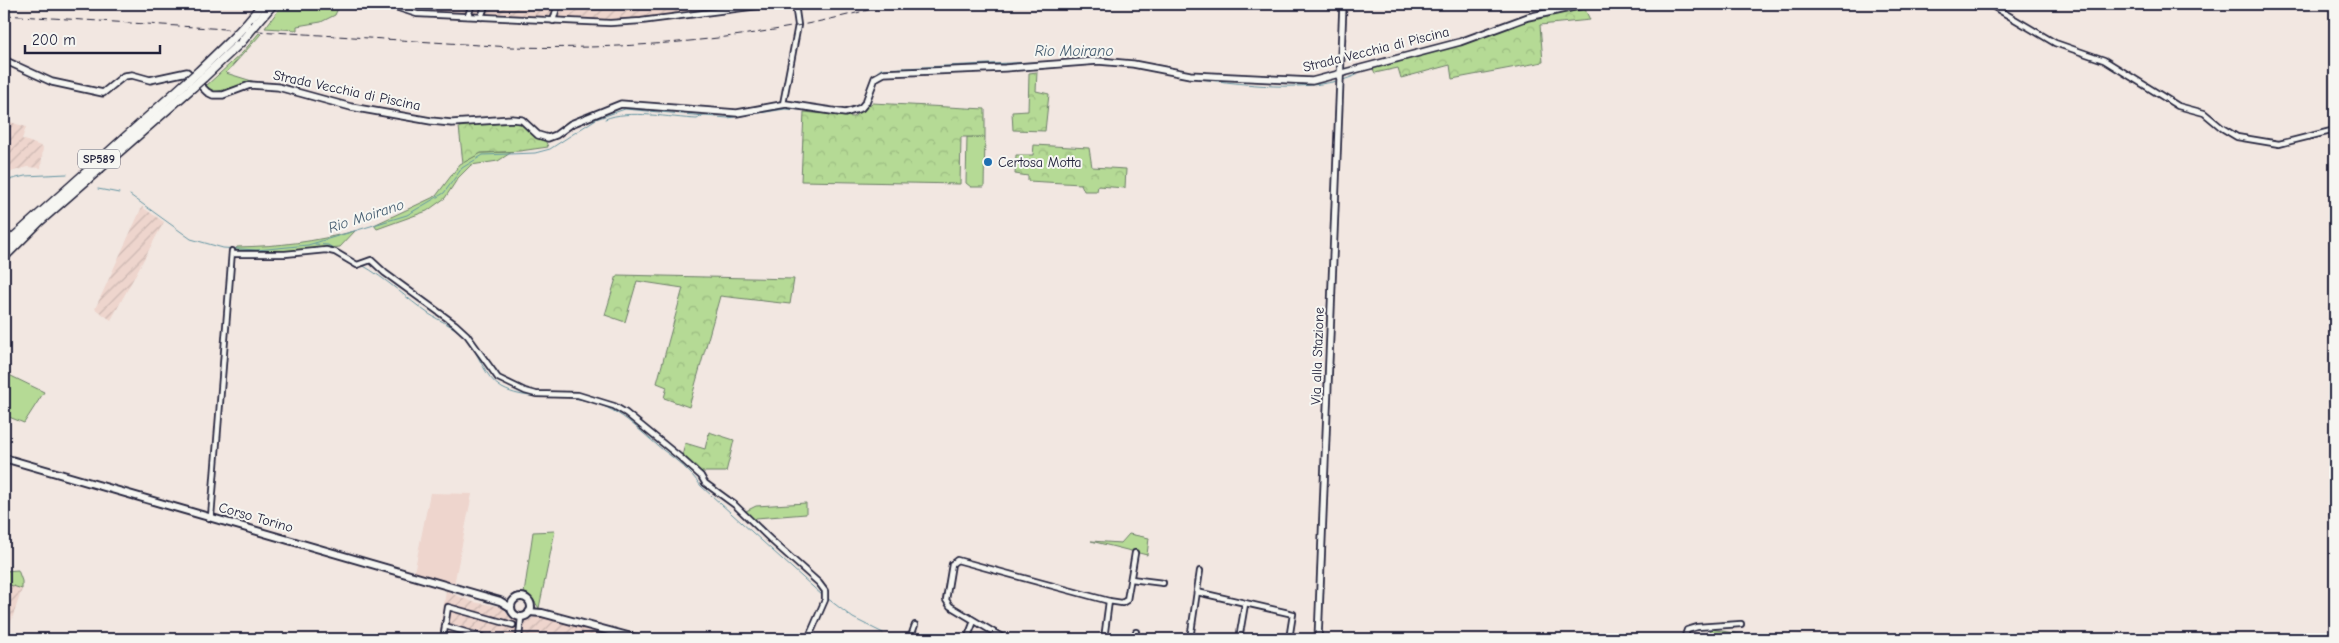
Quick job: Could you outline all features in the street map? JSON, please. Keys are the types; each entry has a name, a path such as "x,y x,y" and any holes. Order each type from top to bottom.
{"main road":[{"name":"SP589","path":"4,257 192,83 263,4"},
{"name":"SP589","path":"200,75 242,41 273,4"},
{"name":"SP589","path":"6,243 192,83"},
{"path":"4,263 18,242"},
{"name":"Corso Torino","path":"4,458 211,516 500,601"},
{"path":"500,601 513,600 519,597 525,598 530,609 639,639"},
{"path":"510,607 513,600"},
{"path":"500,601 510,607 514,615 521,617 530,609"}],"street":[{"path":"386,4 417,14 610,23 641,21 774,4"},
{"path":"468,16 472,4"},
{"path":"481,17 486,4"},
{"path":"552,21 558,4"},
{"path":"783,104 798,25 795,4"},
{"name":"Via alla Stazione","path":"1318,639 1343,4"},
{"name":"Strada Vecchia di Piscina","path":"4,60 52,82 95,92 108,90 124,76 132,75 150,80 187,72 207,92 213,95 223,95 250,85 278,87 351,106 431,121 522,120 538,134 548,138 572,124 621,104 737,113 783,104 845,113 861,108 870,95 875,78 884,73 1005,68 1089,61 1130,64 1190,75 1312,81 1460,42 1528,16 1588,4"},
{"path":"1989,4 2054,43 2104,60 2178,106 2204,113 2222,128 2238,137 2279,144 2335,130"},
{"path":"211,516 232,252 285,254 326,250 335,252 359,264 371,260 385,273 455,324 467,335 498,378 525,391 536,394 578,395 614,406 626,413 681,458 701,476 704,483 735,505 819,583 825,591 824,600 808,639"},
{"path":"1005,639 950,606 946,600 952,564 957,560 1109,602 1125,603 1135,553"},
{"path":"1190,639 1200,571"},
{"path":"1131,579 1163,583"},
{"path":"1197,592 1293,614 1289,639"},
{"path":"1104,639 1109,602"},
{"path":"1239,639 1245,604"},
{"path":"443,639 448,606 513,625"},
{"path":"519,639 521,617"},
{"path":"967,639 974,621"},
{"path":"910,639 915,624"},
{"path":"1684,639 1687,630 1741,624"},
{"path":"444,626 489,639"},
{"path":"1135,639 1136,632"}],"shaded area":[{"path":"394,4 738,4 629,20 522,18 418,10"},
{"path":"4,120 26,127 22,139 43,147 41,168 27,167 4,174"},
{"path":"142,207 164,222 111,320 95,309"},
{"path":"430,493 472,494 454,585 414,573"},
{"path":"4,583 22,589 7,634 14,636 14,639 4,639"},
{"path":"446,591 473,602 503,607 510,618 523,622 538,616 626,639 439,639"}],"green space":[{"path":"283,4 340,4 335,15 321,22 297,26 297,30 265,28"},
{"path":"1584,7 1590,20 1540,25 1543,62 1452,79 1450,65 1401,78 1398,68 1375,73 1372,67 1541,14"},
{"path":"259,33 261,34 226,73 255,82 215,92 206,86 243,52"},
{"path":"1037,72 1036,91 1049,94 1045,131 1013,130 1012,112 1028,111 1029,73"},
{"path":"872,103 985,109 985,137 961,137 960,184 801,181 804,112 853,117"},
{"path":"510,121 533,129 542,137 548,147 481,153 463,163 459,127"},
{"path":"967,137 985,137 984,187 971,187 966,183"},
{"path":"1034,145 1089,148 1092,167 1126,169 1125,188 1098,186 1097,191 1084,191 1081,184 1028,181 1028,176 1015,174 1016,155 1033,155"},
{"path":"512,152 498,161 471,165 458,178 445,198 427,211 377,229 374,225 436,196 460,164 481,153"},
{"path":"355,231 340,247 294,251 235,252 237,247 297,243"},
{"path":"617,275 794,279 790,304 720,296 689,407 664,398 667,387 657,383 683,288 637,281 625,322 605,315"},
{"path":"9,375 44,392 24,423 4,415 4,383"},
{"path":"709,432 734,440 726,472 699,472 682,457 685,443 705,449"},
{"path":"806,503 806,514 756,518 754,520 746,511 756,506"},
{"path":"555,531 539,608 532,598 524,594 533,532"},
{"path":"1129,534 1149,538 1147,555 1091,541 1121,543"},
{"path":"18,570 22,581 22,589 4,583 4,571"},
{"path":"1711,629 1766,639 1709,639"}],"waterway":[{"name":"Rio Moirano","path":"1058,61 1083,58 1116,60"},
{"name":"Rio Moirano","path":"856,106 861,103 873,77 881,69 1054,61"},
{"name":"Rio Moirano","path":"1343,80 1357,75"},
{"name":"Rio Moirano","path":"1190,78 1282,86 1301,86 1337,81"},
{"name":"Rio Moirano","path":"130,195 191,239 223,248 257,250 308,245 407,215 444,193 462,168 483,155 535,153 550,149 596,119 625,109 728,118 785,109 801,110"},
{"path":"804,110 821,112"},
{"name":"Rio Moirano","path":"605,119 614,116 637,114 697,119 702,116"},
{"name":"Rio Moirano","path":"4,181 25,176 67,174"},
{"name":"Rio Moirano","path":"98,189 119,193"},
{"path":"315,244 328,245 358,263"},
{"path":"362,265 380,276 429,314 460,332 474,349 490,377 502,388 528,396 573,398 588,401 613,410 622,416 684,467 701,486 823,596"},
{"path":"827,598 853,618 883,633"}],"railway":[{"path":"4,15 511,47 559,47 654,44 750,34 844,16 890,4"}],"place":[{"name":"Certosa Motta","path":"988,162"}]}
